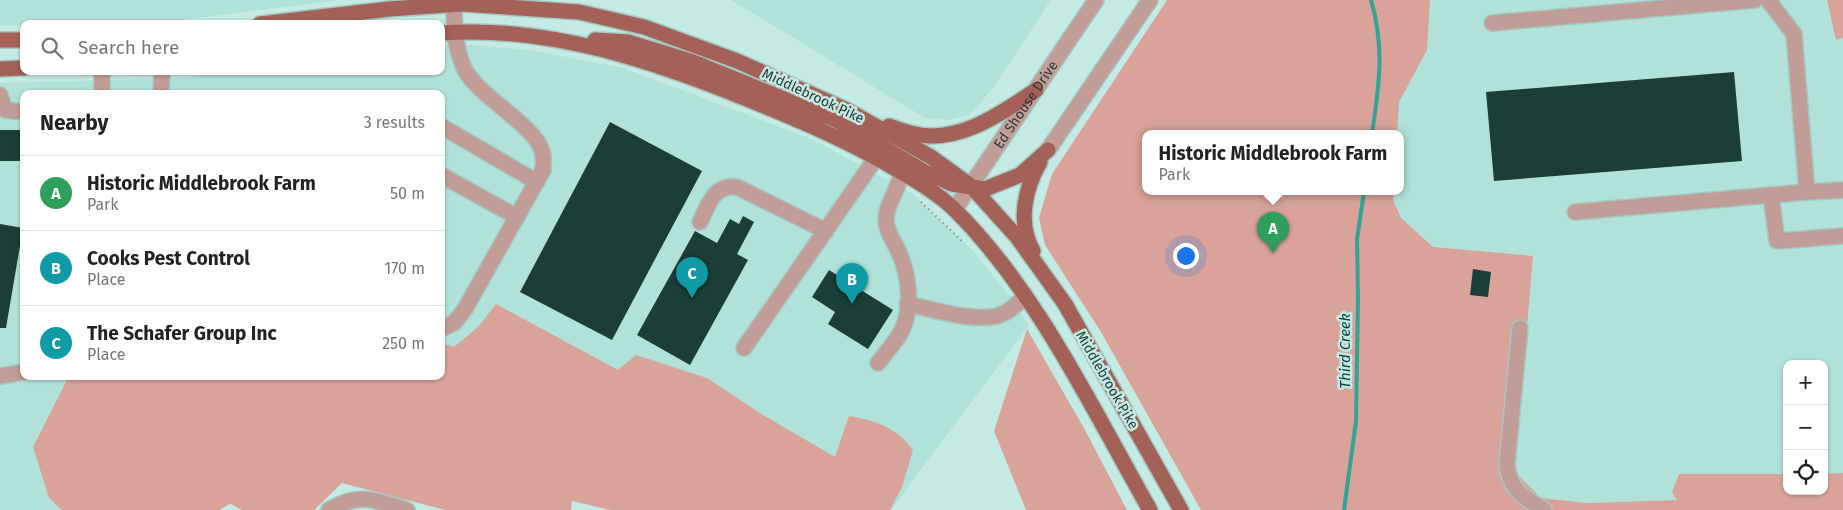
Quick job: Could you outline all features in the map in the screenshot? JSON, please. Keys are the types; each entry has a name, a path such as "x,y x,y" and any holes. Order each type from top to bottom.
{"main road":[{"name":"Middlebrook Pike","path":"295,20 454,4 579,12 644,28 737,62 856,115 931,157 971,186 1017,238 1065,304 1181,510"},
{"name":"Middlebrook Pike","path":"448,32 546,38 624,54 723,89 835,135 900,172 955,209 995,255 1041,319 1150,510"},
{"path":"0,40 20,38"},
{"path":"546,38 628,42 693,62 836,120 925,172 952,184 985,189 1020,175 1048,150"},
{"path":"0,69 20,68"},
{"path":"856,115 917,135 945,134 970,129 993,119 1036,90"},
{"path":"1048,150 1032,177 1024,206 1028,242 1065,304"}],"street":[{"name":"Ed Shouse Drive","path":"955,209 1096,0"},
{"path":"1048,150 1150,0"},
{"path":"1492,23 1755,0"},
{"path":"1768,0 1794,34 1807,192"},
{"path":"445,327 454,322 465,309 543,170 542,151 532,136 474,83 464,68 448,32 454,4"},
{"path":"0,34 20,37"},
{"path":"102,75 102,90"},
{"path":"161,90 162,75"},
{"path":"0,95 5,110 20,112"},
{"path":"445,128 537,182"},
{"path":"744,348 876,158"},
{"path":"878,363 903,328 907,304 904,264 886,221 888,208 900,181 900,172"},
{"path":"445,177 517,216"},
{"path":"700,222 714,195 722,188 737,186 826,230"},
{"path":"1575,212 1843,190"},
{"path":"1771,195 1777,241 1843,236"},
{"path":"907,304 977,317 996,316 1017,306 1025,296"},
{"path":"1520,328 1507,464 1508,477 1518,492 1544,510"},
{"path":"0,376 20,373"},
{"path":"329,510 343,501 357,499 374,500 407,510"}],"shaded area":[{"path":"0,0 341,0 179,20 20,20 20,26 0,25"},
{"path":"731,0 1051,0 997,82 980,104 969,115 948,120 925,118"},
{"path":"1167,0 1430,0 1427,50 1399,102 1397,130 1142,130 1142,195 1394,195 1393,200 1401,218 1433,247 1533,256 1515,472 1541,498 1587,503 1677,500 1672,492 1679,474 1783,474 1783,495 1828,495 1828,474 1843,473 1843,510 1201,510 1101,332 1045,245 1039,218 1052,174"},
{"path":"1422,0 1840,0 1843,17 1843,488 1828,487 1828,360 1783,360 1783,487 1681,500 1587,503 1541,498 1515,472 1533,257 1374,243 1380,195 1404,195 1404,130 1387,130"},
{"path":"1827,0 1843,0 1843,38 1836,40"},
{"path":"457,44 531,50 623,68 812,139 913,194 971,249 1015,302 1029,326 891,510 809,510 445,377 445,90 20,90 20,380 189,380 95,510 0,510 0,83 189,78 195,75 445,75 445,46"},
{"path":"496,304 618,370 636,355 707,378 763,415 835,457 849,416 885,426 907,442 913,450 902,487 890,510 610,510 572,501 571,510 445,510 342,483 314,510 242,510 230,504 219,510 62,510 49,498 33,447 67,380 445,380 445,344 454,347 478,327"},
{"path":"1027,329 1085,430 1127,510 1026,510 994,431"}],"building":[{"path":"1734,72 1742,161 1494,181 1486,92"},
{"path":"610,122 702,171 612,340 520,292"},
{"path":"0,130 20,130 20,161 0,161"},
{"path":"743,216 754,222 737,254 748,260 690,365 637,335 695,231 717,243 730,219 739,224"},
{"path":"0,224 20,227 20,246 6,328 0,328"},
{"path":"1473,269 1491,272 1488,297 1470,295"},
{"path":"829,270 893,310 868,349 828,324 835,312 812,297"}],"waterway":[{"name":"Third Creek","path":"1371,0 1378,34 1379,51 1377,100 1373,130"},
{"name":"Third Creek","path":"1344,510 1356,421 1357,239 1364,195"}],"place":[{"name":"Historic Middlebrook Farm","path":"1273,253"},
{"name":"The Schafer Group Inc","path":"692,298"},
{"name":"Cooks Pest Control","path":"852,304"}]}
